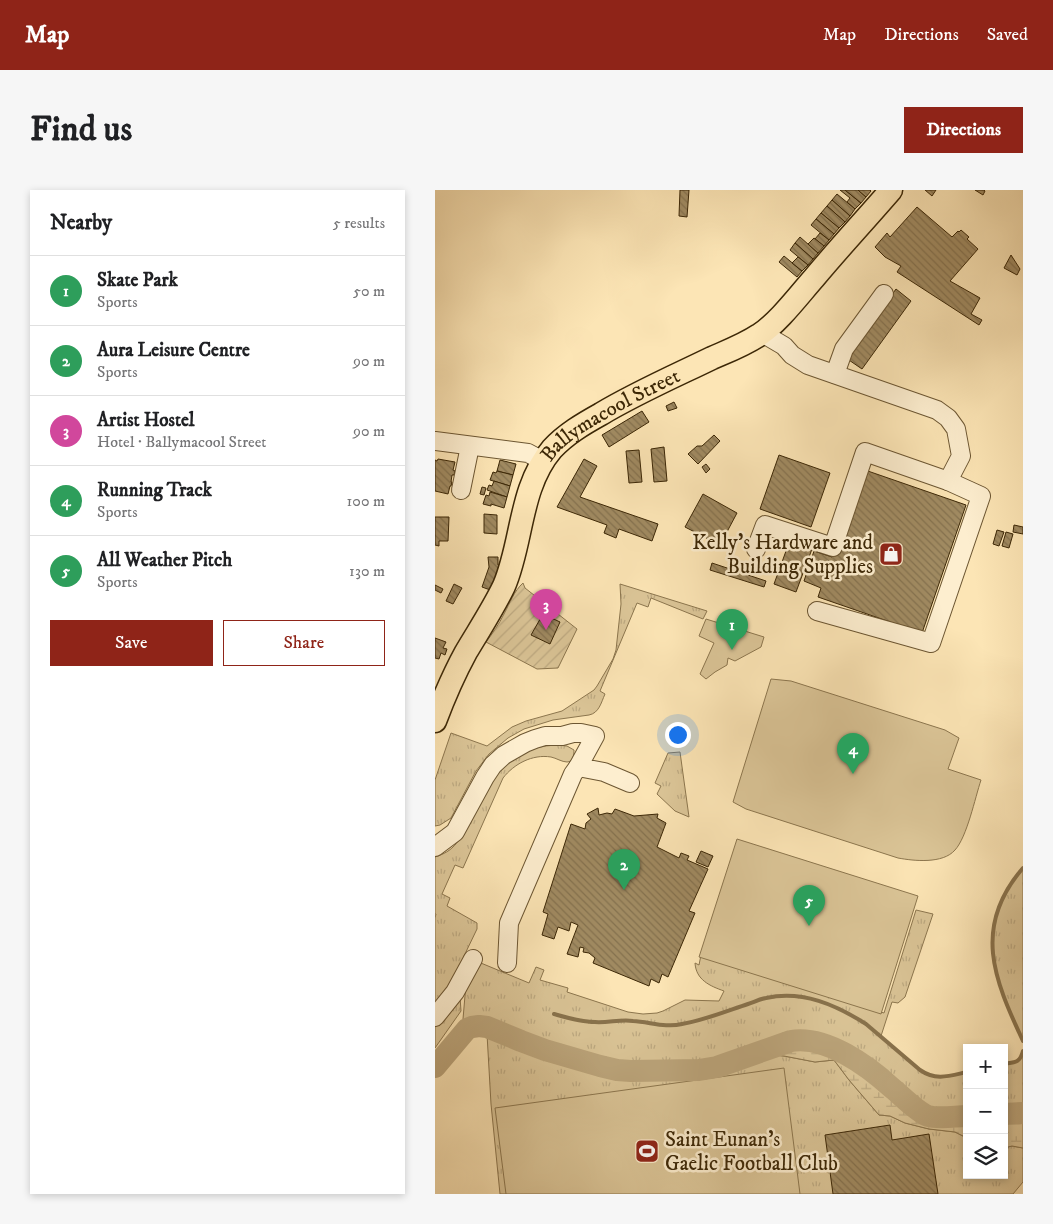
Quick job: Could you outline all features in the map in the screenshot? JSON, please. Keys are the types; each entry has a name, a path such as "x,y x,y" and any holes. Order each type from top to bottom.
{"main road":[{"name":"Ballymacool Street","path":"435,721 449,685 504,586 534,478 543,461 560,441 577,427 620,403 736,348 762,333 793,302 891,190"}],"street":[{"path":"835,374 845,349 884,294"},
{"path":"762,333 784,346 792,355 809,366 937,410 948,418 956,429 961,456 948,481"},
{"path":"435,441 528,453 543,461"},
{"path":"461,490 470,446"},
{"path":"756,549 765,525 833,547 865,452 948,481 981,496 931,643 817,611"},
{"path":"438,843 455,832 485,776 504,755 515,748 545,736 581,733 591,743 579,767 573,774 509,923 507,963"},
{"path":"579,767 604,772 630,783"},
{"path":"435,1017 455,992 473,959"}],"green space":[{"path":"523,583 525,588 577,629 558,668 537,669 486,642"},
{"path":"620,584 707,611 703,619 651,598 648,607 637,603 600,691 605,694 597,710 589,715 553,720 524,729 508,738 489,754 476,771 451,818 435,826 435,780 451,733 487,746 512,727 562,711 594,690 613,659 616,650 621,604"},
{"path":"706,619 764,637 761,647 735,661 728,658 727,665 706,679 700,674 714,643 699,636"},
{"path":"771,679 791,681 945,730 959,738 948,769 981,780 967,827 955,850 943,858 936,859 912,860 898,858 746,809 733,802"},
{"path":"556,745 567,746 574,750 572,760 569,762 551,757 537,757 518,764 507,773 503,778 463,868 455,865 442,894 450,898 447,906 477,923 477,929 464,956 529,983 536,967 544,970 540,980 568,988 567,992 628,1012 657,1013 685,1000 719,1001 724,991 701,978 696,969 695,963 699,965 701,955 884,1013 916,910 933,914 905,997 898,1003 892,1002 881,1036 926,1074 935,1077 945,1077 963,1073 963,1116 928,1116 915,1108 867,1066 831,1047 817,1042 801,1039 791,1041 744,1059 760,1060 774,1055 815,1062 834,1060 879,1115 890,1116 905,1123 929,1129 955,1132 963,1136 963,1179 1008,1179 1008,1147 1023,1148 1023,1182 1013,1194 500,1194 491,1104 487,1034 518,1048 573,1067 605,1073 616,1070 549,1050 493,1029 472,1027 463,1019 466,984 459,982 461,1011 435,1048 435,857 447,852 458,841 483,796 500,771 522,753"},
{"path":"680,752 689,817 675,811 657,794 661,786 655,783 668,753"},
{"path":"737,839 918,896 881,1014 699,957"},
{"path":"1023,869 1023,1041 997,975 993,954 993,932 997,911 1007,890"},
{"path":"801,1039 827,1046 861,1063 882,1078 923,1114 937,1117 963,1116 963,1136 955,1132 929,1129 905,1123 890,1116 879,1115 834,1060 815,1062 774,1055 760,1060 742,1059"},
{"path":"1023,1051 1023,1113 1008,1114 1008,1063 1019,1060"},
{"name":"Saint Eunan's Gaelic Football Club","path":"784,1068 800,1194 506,1194 495,1108"},
{"path":"1023,1113 1023,1148 1008,1147 1008,1114"}],"building":[{"path":"680,190 689,190 687,217 679,216"},
{"path":"840,190 845,190 861,203 855,209 847,202 850,198"},
{"path":"845,190 858,190 866,197 861,203"},
{"path":"858,190 870,190 871,191 866,197"},
{"path":"925,190 936,190 932,196"},
{"path":"975,190 984,190 985,191 983,195"},
{"path":"837,194 855,209 850,216 832,200"},
{"path":"832,200 850,216 845,222 827,206"},
{"path":"827,206 845,222 839,228 821,213"},
{"path":"917,207 952,237 961,230 969,237 967,239 978,249 950,281 980,298 971,314 982,320 979,325 897,272 901,266 885,257 875,247 887,233 890,237"},
{"path":"821,213 839,228 834,234 816,219"},
{"path":"816,219 834,234 829,240 811,225"},
{"path":"820,233 829,240 824,246 815,239"},
{"path":"800,237 818,253 813,259 795,243"},
{"path":"814,238 824,246 818,253 808,244"},
{"path":"795,243 813,259 808,265 790,250"},
{"path":"1011,255 1020,269 1017,275 1004,268"},
{"path":"784,256 802,271 797,277 779,262"},
{"path":"798,257 808,265 802,271 792,263"},
{"path":"896,289 911,301 862,369 846,358"},
{"path":"674,402 677,408 668,411 666,406"},
{"path":"642,411 649,422 609,447 602,435"},
{"path":"714,435 720,441 698,464 688,454 697,446 702,446"},
{"path":"664,447 667,481 654,482 651,449"},
{"path":"639,450 642,482 629,483 626,451"},
{"path":"779,455 830,473 811,527 760,509"},
{"path":"438,459 455,462 453,470 455,471 454,475 452,475 448,494 435,491 435,460 437,461"},
{"path":"584,459 597,466 580,497 658,524 652,541 619,529 616,538 604,533 607,525 557,507"},
{"path":"500,460 516,464 513,475 497,471"},
{"path":"706,464 710,469 706,473 702,467"},
{"name":"Kelly's Hardware and Building Supplies","path":"862,469 966,505 922,633 818,597 821,588 804,581 814,551 832,557"},
{"path":"497,471 513,475 510,486 490,480 493,472 496,473"},
{"path":"494,481 510,486 507,497 487,490"},
{"path":"482,487 486,488 484,495 480,494"},
{"path":"490,492 507,497 504,508 483,504 486,495 489,496"},
{"path":"703,494 737,513 720,545 685,527"},
{"path":"484,514 497,515 497,534 484,533"},
{"path":"435,517 449,517 448,541 439,541 439,546 435,545"},
{"path":"1014,525 1023,527 1023,534 1013,532"},
{"path":"997,530 1004,532 999,546 993,544"},
{"path":"1006,532 1013,534 1009,548 1002,546"},
{"path":"790,540 812,549 796,592 774,584"},
{"path":"488,557 498,557 498,565 502,566 493,591 482,587 489,567"},
{"path":"712,563 766,581 764,587 710,570"},
{"path":"454,584 462,588 453,604 446,601"},
{"path":"435,585 443,589 441,593 435,590"},
{"path":"543,614 560,622 550,644 531,635"},
{"path":"435,638 446,642 443,648 447,649 445,655 441,653 439,659 435,658"},
{"path":"598,808 599,815 612,814 615,809 634,816 658,814 657,818 666,823 657,847 679,858 681,853 689,856 687,860 708,869 689,911 695,913 668,977 662,974 659,983 651,979 649,986 593,963 595,958 589,953 583,952 584,948 580,947 578,957 567,954 578,925 571,922 569,931 558,927 554,939 542,935 548,914 543,912 571,824 585,829 586,823 591,819 587,814"},
{"path":"701,851 713,856 708,867 696,862"},
{"path":"890,1125 892,1140 929,1134 938,1194 833,1194 825,1135"}],"waterway":[{"path":"1023,868 1007,890 997,911 993,932 993,953 997,975 1023,1041"},
{"path":"554,1014 590,1022 628,1021 676,1025 707,1018 764,998 793,996 831,1005 866,1024 920,1070 932,1076 943,1077 963,1073"},
{"path":"435,1067 467,1029 479,1026 487,1027 545,1050 600,1066 631,1071 699,1070 717,1067 791,1041 804,1040 832,1047 846,1054 882,1079 914,1107 928,1116 963,1116"},
{"path":"1008,1063 1019,1060 1023,1051"},
{"path":"1008,1114 1023,1113"}],"place":[{"name":"Kelly's Hardware and Building Supplies","path":"891,554"},
{"name":"Artist Hostel","path":"546,630"},
{"name":"Skate Park","path":"732,650"},
{"name":"Running Track","path":"853,774"},
{"name":"Aura Leisure Centre","path":"624,890"},
{"name":"All Weather Pitch","path":"809,926"},
{"name":"Saint Eunan's Gaelic Football Club","path":"647,1151"}]}
